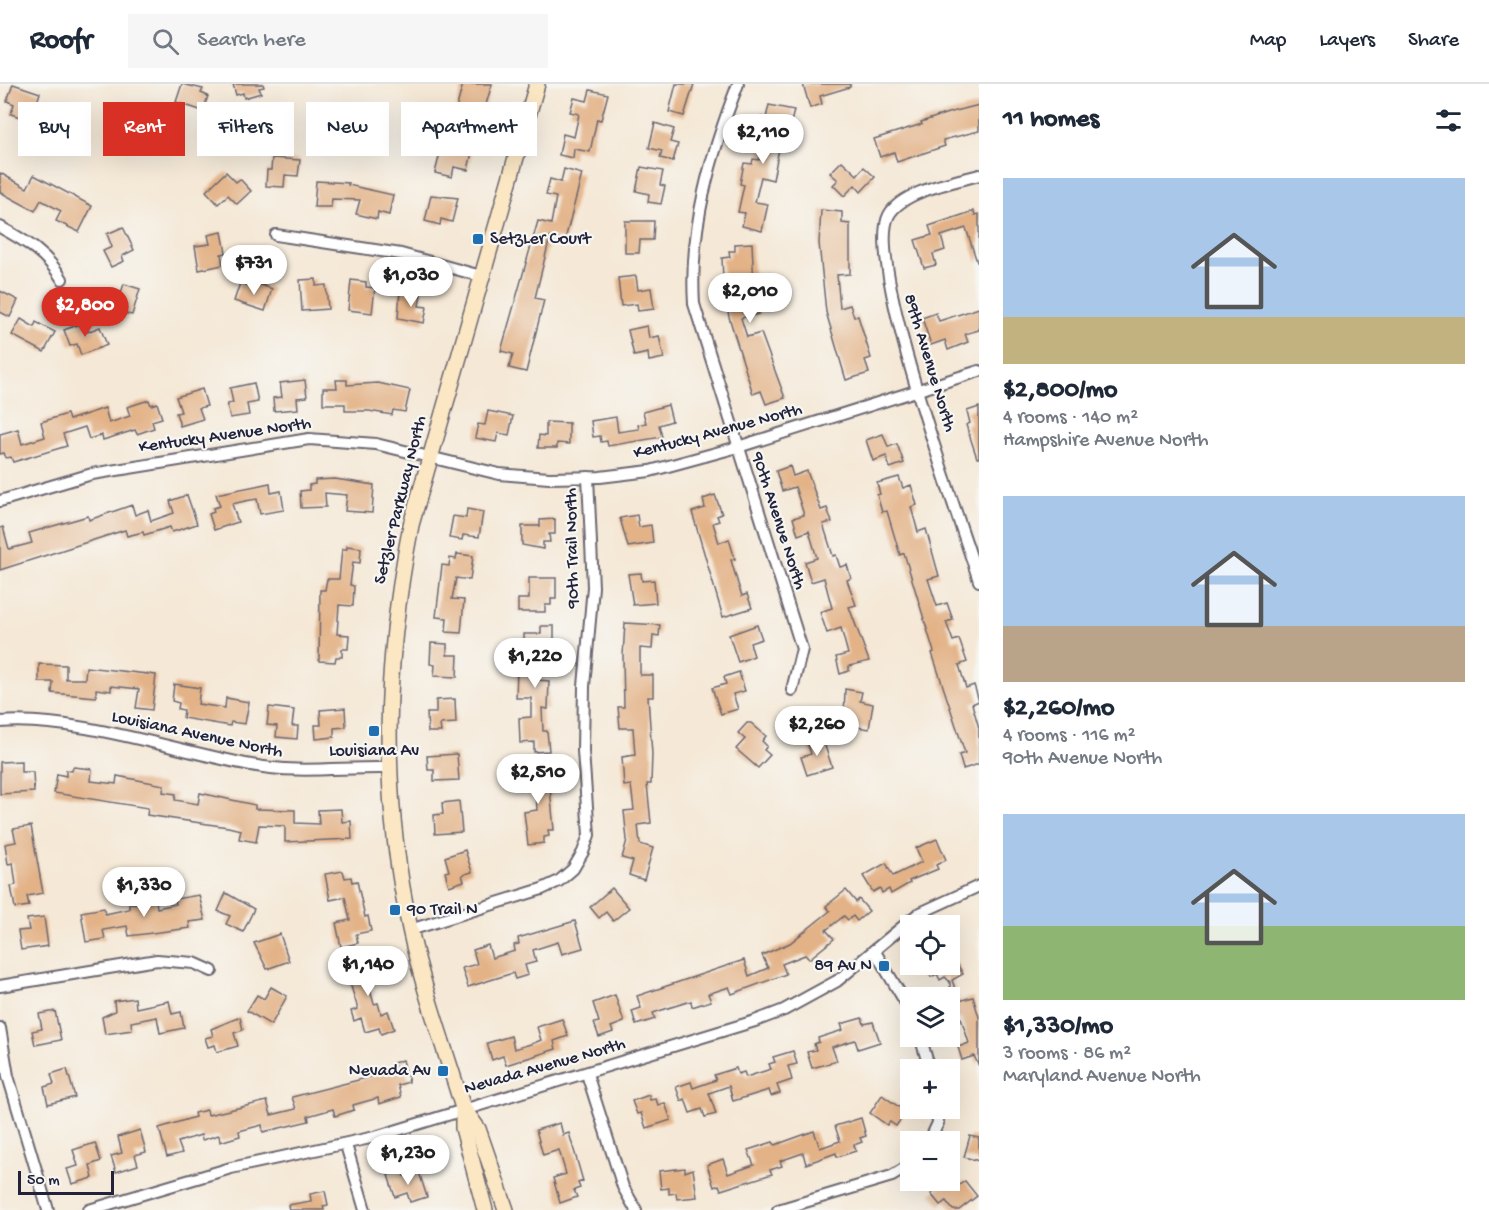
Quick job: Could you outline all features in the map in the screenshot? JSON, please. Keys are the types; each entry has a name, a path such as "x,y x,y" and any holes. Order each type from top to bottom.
{"street":[{"name":"Setzler Parkway North","path":"485,1210 463,1128 463,1108 410,930 398,866 388,768 390,665 398,594 411,525 537,84"},
{"name":"90th Avenue North","path":"738,84 701,203 694,237 692,271 694,304 802,649 792,690"},
{"name":"89th Avenue North","path":"979,175 909,196 897,204 888,215 885,230 886,265 891,300 979,580"},
{"path":"0,227 39,250 52,262 62,279"},
{"path":"276,235 401,254 481,276"},
{"name":"Kentucky Avenue North","path":"0,501 92,474 309,439 376,444 499,474 549,478 650,471 738,447 979,371"},
{"name":"90th Trail North","path":"410,930 542,889 559,881 573,869 583,852 589,835 583,751 584,686 592,587 588,477"},
{"name":"Louisiana Avenue North","path":"0,722 49,723 91,730 282,770 315,772 388,768"},
{"name":"Nevada Avenue North","path":"89,1210 231,1168 346,1145 463,1108 587,1074 784,1010 837,981 918,914 979,886"},
{"path":"874,950 900,993"},
{"path":"0,986 157,960 194,963 212,971"},
{"path":"0,1028 11,1087 48,1210"},
{"path":"587,1074 623,1187 636,1210"},
{"name":"Setzler Parkway North","path":"463,1108 478,1129 506,1210"},
{"path":"346,1145 365,1210"},
{"path":"778,1210 892,1176 900,1171"}],"building":[{"path":"13,84 40,93 37,102 18,102 18,116 11,114 14,104 7,101"},
{"path":"182,84 203,89 201,93 208,96 206,102 197,102 197,109 185,105 185,102 176,102"},
{"path":"233,84 263,84 264,87 259,88 261,93 244,98 243,93 236,95"},
{"path":"463,84 492,84 487,102 458,102"},
{"path":"676,84 694,84 684,116 669,112"},
{"path":"803,84 850,84 850,87 820,96 822,104 810,108"},
{"path":"590,90 608,94 601,120 597,119 590,152 574,149 573,158 559,155 563,134 574,137 579,114 570,112 574,98 587,101"},
{"path":"769,105 794,110 787,139 781,138 773,180 761,177 755,202 768,204 762,231 742,226 745,213 738,212 744,185 740,184 744,163 752,164 753,159 759,160 764,138 757,137 761,117 766,118"},
{"path":"979,105 979,131 943,140 945,146 897,162 894,152 880,157 874,139 948,113"},
{"path":"655,123 674,129 670,142 678,144 673,161 660,158 662,151 649,148"},
{"path":"439,156 471,156 468,170 454,167 452,177 435,173"},
{"path":"272,158 300,160 298,176 285,175 284,187 266,186 267,170 271,170"},
{"path":"842,161 857,175 864,167 875,177 861,192 855,185 844,196 833,185 838,180 830,173"},
{"path":"641,167 663,171 660,185 665,186 661,204 648,202 649,194 636,191"},
{"path":"564,169 582,174 565,240 550,237 535,298 544,300 526,372 509,368 513,354 501,351 538,221 551,224 556,197 546,195 550,179 561,182"},
{"path":"226,172 236,182 240,179 251,191 237,204 228,195 218,204 206,191"},
{"path":"0,173 27,188 34,175 92,206 79,232 56,221 61,211 41,200 35,211 0,192"},
{"path":"316,181 349,183 348,185 393,195 389,215 378,212 377,219 356,214 360,200 332,199 331,207 314,207"},
{"path":"431,195 458,198 452,222 441,219 440,225 425,221"},
{"path":"821,210 842,212 842,223 850,224 850,274 837,275 840,308 850,305 854,317 858,316 871,358 865,360 869,373 846,380 826,312 819,243"},
{"path":"974,211 975,215 979,214 979,261 977,262 966,228 941,236 945,250 933,254 936,265 924,268 915,240 932,235 929,226"},
{"path":"625,221 654,221 653,240 640,240 639,253 625,253"},
{"path":"123,227 134,250 122,256 124,261 111,267 103,251 112,247 107,234"},
{"path":"222,232 226,253 221,254 223,265 199,270 195,246 210,244 208,235"},
{"path":"752,243 754,286 763,284 765,298 757,299 759,314 741,318 747,337 761,333 785,398 766,404 761,391 753,394 729,317 727,306 733,305 732,299 738,298 735,278 723,279 722,258 730,257 729,251 735,251 735,244"},
{"path":"636,276 638,290 651,288 654,309 638,311 637,304 621,306 618,278"},
{"path":"316,279 316,286 326,285 328,309 302,311 300,280"},
{"path":"351,280 366,282 366,287 375,288 372,313 348,310"},
{"path":"240,283 254,287 256,283 272,289 265,311 234,301"},
{"path":"124,284 140,289 132,315 104,310 109,292 120,296"},
{"path":"0,291 18,300 10,317 0,312"},
{"path":"400,291 421,295 419,306 427,307 424,323 398,318"},
{"path":"979,308 979,330 965,334 968,342 948,350 945,340 931,345 922,318 936,313 939,321"},
{"path":"21,319 34,327 36,322 55,332 44,352 12,335"},
{"path":"83,323 87,332 100,327 107,345 81,355 77,344 70,346 64,330"},
{"path":"647,326 649,338 659,336 664,358 649,361 648,353 634,356 628,330"},
{"path":"305,380 307,397 297,398 298,409 274,411 273,398 282,397 280,383"},
{"path":"336,380 347,380 347,385 378,383 410,390 405,412 393,410 392,415 369,411 345,411 345,404 323,404 323,388 337,388"},
{"path":"254,383 258,402 247,404 249,415 230,418 227,404 233,403 230,388"},
{"path":"202,389 207,406 199,408 203,419 180,426 176,413 181,412 176,397"},
{"path":"149,400 151,405 157,403 162,418 152,421 154,428 137,434 135,430 103,440 102,435 89,439 85,427 63,434 67,446 13,462 11,457 6,458 4,453 0,454 0,434 18,429 22,444 45,437 41,422 67,414 69,420 105,408 109,423 130,416 127,407"},
{"path":"668,405 672,421 659,425 662,437 608,446 607,441 601,442 600,436 593,437 591,421 616,417 618,432 639,429 638,425 646,423 643,412"},
{"path":"979,407 979,458 977,458 966,425 970,423 967,411"},
{"path":"488,411 513,416 509,435 498,433 496,442 475,438 478,424 485,425"},
{"path":"546,422 569,423 569,444 557,443 557,448 538,448 539,435 546,436"},
{"path":"883,434 888,447 897,444 904,463 890,468 886,456 873,461 866,440"},
{"path":"790,466 793,476 807,471 821,510 827,508 832,522 823,524 833,556 836,555 840,567 847,565 851,578 847,580 856,605 849,607 869,661 849,666 849,671 840,674 836,657 848,654 841,628 827,633 820,612 832,608 824,578 811,582 805,562 817,558 809,531 798,535 793,518 804,515 795,487 782,491 776,471"},
{"path":"899,477 903,488 911,485 917,505 911,507 918,532 926,529 939,576 928,579 937,606 947,603 953,620 946,622 953,641 959,639 967,662 959,665 966,688 974,685 979,701 972,704 979,728 979,764 963,769 959,755 965,753 932,653 934,652 904,553 900,555 887,511 882,512 877,495 880,494 877,483"},
{"path":"335,479 374,485 372,513 345,511 347,495 325,493 326,507 301,508 300,491 309,490 309,485 315,484 315,480"},
{"path":"270,483 271,493 281,491 284,510 260,514 257,499 232,504 238,522 214,530 209,514 214,512 213,508 220,506 216,494"},
{"path":"187,495 197,524 172,532 170,527 144,535 143,532 127,536 125,530 0,570 0,528 3,527 9,549 32,543 29,533 88,516 89,520 132,505 135,515 148,510 151,521 174,513 170,501"},
{"path":"715,495 722,514 717,516 719,521 713,523 719,543 729,539 735,559 731,560 742,596 747,594 752,608 723,617 692,512 705,508 703,499"},
{"path":"467,509 483,512 479,537 463,535 462,540 449,538 453,516 466,518"},
{"path":"637,515 639,527 651,525 653,543 628,547 620,518"},
{"path":"555,519 555,534 549,534 550,542 543,542 543,549 522,545 522,526 540,526 540,520"},
{"path":"347,546 361,548 360,563 353,562 350,585 354,586 353,606 339,605 337,634 349,635 348,649 342,649 342,657 336,657 335,662 319,661 320,590 325,590 327,579 339,579 342,549 347,549"},
{"path":"457,554 473,556 470,580 456,578 452,599 464,600 461,633 446,632 447,618 436,617 442,565 449,566 450,558 456,559"},
{"path":"641,573 642,581 654,580 656,603 633,605 628,574"},
{"path":"529,578 556,578 556,599 551,599 551,605 545,605 545,612 518,612 518,599 529,599"},
{"path":"625,623 660,625 659,636 653,635 652,649 640,648 640,675 653,675 653,697 648,697 652,754 651,784 647,784 651,823 638,825 640,844 653,848 644,880 629,875 633,861 622,858 627,840 624,811 634,810 631,785 624,786 622,757 635,755 633,728 620,728 618,707 624,707"},
{"path":"757,625 762,639 750,643 754,656 738,662 729,635"},
{"path":"541,626 554,626 554,646 543,646 543,657 538,658 537,680 549,681 548,709 542,708 543,731 547,731 549,751 534,752 534,742 520,743 519,718 531,717 531,698 516,698 517,670 525,670 524,634 541,634"},
{"path":"431,643 447,644 447,655 458,655 457,677 434,676 435,665 430,664"},
{"path":"39,664 66,665 66,679 85,679 86,667 156,675 152,710 136,708 139,689 111,686 111,691 96,689 96,697 52,693 53,682 39,682"},
{"path":"739,672 745,691 733,694 738,709 721,714 712,688 726,684 724,677"},
{"path":"174,684 200,688 198,704 225,708 226,698 249,702 245,724 231,722 230,726 183,718 184,710 178,709 179,703 172,701"},
{"path":"845,689 862,692 860,701 873,704 869,729 851,726 852,718 844,717"},
{"path":"455,699 456,723 440,724 441,732 428,732 427,713 436,713 436,700"},
{"path":"269,707 294,710 292,726 298,726 297,739 276,737 277,726 267,725"},
{"path":"345,708 346,727 334,728 334,737 316,739 315,725 321,725 320,710"},
{"path":"747,723 751,723 766,736 762,741 767,746 764,750 770,755 758,768 736,749 745,739 738,733"},
{"path":"822,737 832,767 807,775 801,757 811,754 807,742"},
{"path":"457,754 459,780 434,781 434,770 428,770 427,756"},
{"path":"21,761 21,772 33,772 34,792 0,794 0,762"},
{"path":"73,767 92,769 91,781 116,784 117,776 164,785 163,792 176,794 175,800 198,804 200,793 255,805 255,809 295,810 295,823 319,824 318,810 341,809 342,822 351,821 352,839 285,842 285,826 259,825 256,842 239,839 241,830 147,815 148,808 54,793 57,774 66,776 66,770 72,771"},
{"path":"543,767 543,778 549,778 554,830 548,830 549,836 544,837 544,843 528,845 524,812 537,810 536,790 521,790 520,768"},
{"path":"459,801 462,832 435,834 434,815 443,814 442,803"},
{"path":"31,826 43,893 27,896 29,906 15,908 11,886 16,885 13,863 8,864 5,844 16,842 13,829"},
{"path":"937,839 946,860 936,865 938,869 909,881 910,883 891,894 889,889 882,893 880,888 873,892 863,876 886,863 893,876 922,862 916,848"},
{"path":"465,850 472,872 462,875 464,881 449,886 445,872 449,871 445,857"},
{"path":"343,871 345,878 351,877 352,882 357,881 365,917 368,916 371,931 356,934 358,943 341,947 336,923 350,920 345,897 330,900 325,874"},
{"path":"612,888 629,908 613,921 606,912 599,918 590,907"},
{"path":"846,890 856,902 859,899 869,911 857,921 853,916 848,920 844,916 826,930 834,939 809,959 805,955 782,964 786,974 732,994 729,987 708,994 711,1001 692,1007 691,1001 665,1009 653,1013 655,1019 636,1025 632,1011 641,1008 637,996 744,960 749,976 768,968 762,955 790,943 830,911 826,906"},
{"path":"226,893 254,909 243,932 226,924 230,916 218,911"},
{"path":"199,895 205,920 189,922 190,928 129,936 127,926 103,930 105,939 86,942 81,912 104,908 105,914 129,909 129,904 156,900 157,908 176,904 175,899"},
{"path":"44,917 48,946 21,950 18,931 29,930 27,919"},
{"path":"575,921 583,948 562,954 558,942 533,950 536,962 525,965 528,975 515,979 513,973 468,987 462,968 477,964 473,950 488,945 492,958 515,951 514,945 519,944 518,938"},
{"path":"280,934 289,961 267,969 254,943"},
{"path":"373,955 379,976 367,979 374,1004 378,1003 381,1014 388,1011 394,1029 381,1034 379,1028 365,1032 361,1018 354,1021 351,1011 358,1009 346,970 361,965 359,959"},
{"path":"960,969 963,974 952,980 954,987 950,987 950,982 945,977 940,980 938,975 960,975"},
{"path":"271,987 287,996 271,1025 247,1011 257,995 264,999"},
{"path":"615,995 624,1022 611,1027 613,1032 599,1037 594,1023 599,1022 593,1003"},
{"path":"973,997 979,1017 979,1066 974,1056 962,1060 958,1047 969,1043 961,1018 960,1001"},
{"path":"135,998 136,1008 169,1001 172,1014 181,1012 184,1028 160,1033 157,1017 131,1022 132,1030 105,1034 102,1017 115,1011 114,1001"},
{"path":"55,1011 61,1040 35,1045 32,1031 42,1029 39,1014"},
{"path":"240,1017 243,1030 234,1033 238,1046 217,1052 215,1045 208,1047 205,1038 213,1036 211,1029"},
{"path":"862,1018 864,1024 873,1022 880,1042 858,1049 855,1040 832,1047 837,1061 812,1068 807,1052 816,1050 814,1044 819,1042 818,1038 843,1030 841,1024"},
{"path":"562,1019 568,1036 554,1041 556,1049 506,1065 503,1056 492,1060 487,1043 511,1036 514,1049 534,1043 541,1040 537,1027"},
{"path":"793,1051 797,1064 788,1066 792,1080 777,1085 780,1093 771,1096 769,1090 733,1101 729,1086 709,1093 716,1114 705,1117 702,1109 690,1113 685,1099 681,1101 676,1087 691,1082 693,1088 716,1080 714,1075 736,1068 738,1074 744,1072 746,1077 771,1069 769,1064 775,1062 773,1057"},
{"path":"403,1060 409,1082 398,1085 401,1097 379,1104 378,1098 353,1105 354,1110 335,1116 333,1109 308,1116 309,1121 263,1132 262,1125 239,1131 240,1136 220,1142 219,1135 202,1140 201,1135 178,1142 182,1153 167,1157 159,1128 195,1117 194,1113 207,1110 208,1115 267,1101 271,1115 296,1109 292,1097 378,1075 377,1073 394,1067 393,1063"},
{"path":"67,1069 75,1097 48,1104 44,1087 54,1084 51,1074"},
{"path":"649,1095 650,1100 656,1099 658,1105 665,1103 671,1120 646,1128 641,1113 637,1114 632,1101"},
{"path":"882,1095 900,1108 901,1119 896,1126 890,1122 887,1125 870,1113"},
{"path":"861,1118 866,1136 860,1138 862,1142 854,1145 856,1151 837,1157 836,1153 806,1164 803,1153 780,1161 782,1166 770,1170 772,1174 721,1190 719,1185 714,1187 707,1165 723,1159 728,1174 754,1165 748,1150 773,1142 775,1145 814,1131 820,1148 840,1141 835,1126"},
{"path":"560,1123 563,1135 569,1133 583,1181 578,1183 580,1188 574,1190 577,1197 560,1203 553,1178 566,1174 559,1150 543,1155 536,1130"},
{"path":"140,1130 146,1152 135,1155 138,1165 116,1172 111,1156 122,1153 118,1137"},
{"path":"970,1136 979,1138 979,1161 964,1157"},
{"path":"95,1143 101,1161 90,1165 93,1178 72,1184 67,1169 78,1166 73,1150"},
{"path":"685,1168 685,1172 693,1169 697,1197 677,1199 676,1193 669,1194 669,1188 661,1189 659,1171"},
{"path":"403,1171 404,1176 419,1172 427,1197 410,1202 407,1193 395,1197 388,1175"},
{"path":"965,1181 977,1196 959,1210 953,1210 946,1201 940,1205 931,1194 935,1191 960,1191 960,1184"},
{"path":"325,1191 328,1205 323,1206 324,1210 289,1210 288,1205 311,1201 310,1194"}],"place":[{"name":"SetzLer Court","path":"478,239"},
{"name":"Louisiana Av","path":"374,731"},
{"name":"90 Trail N","path":"395,910"},
{"name":"89 Av N","path":"884,966"},
{"name":"Nevada Av","path":"443,1071"}]}
